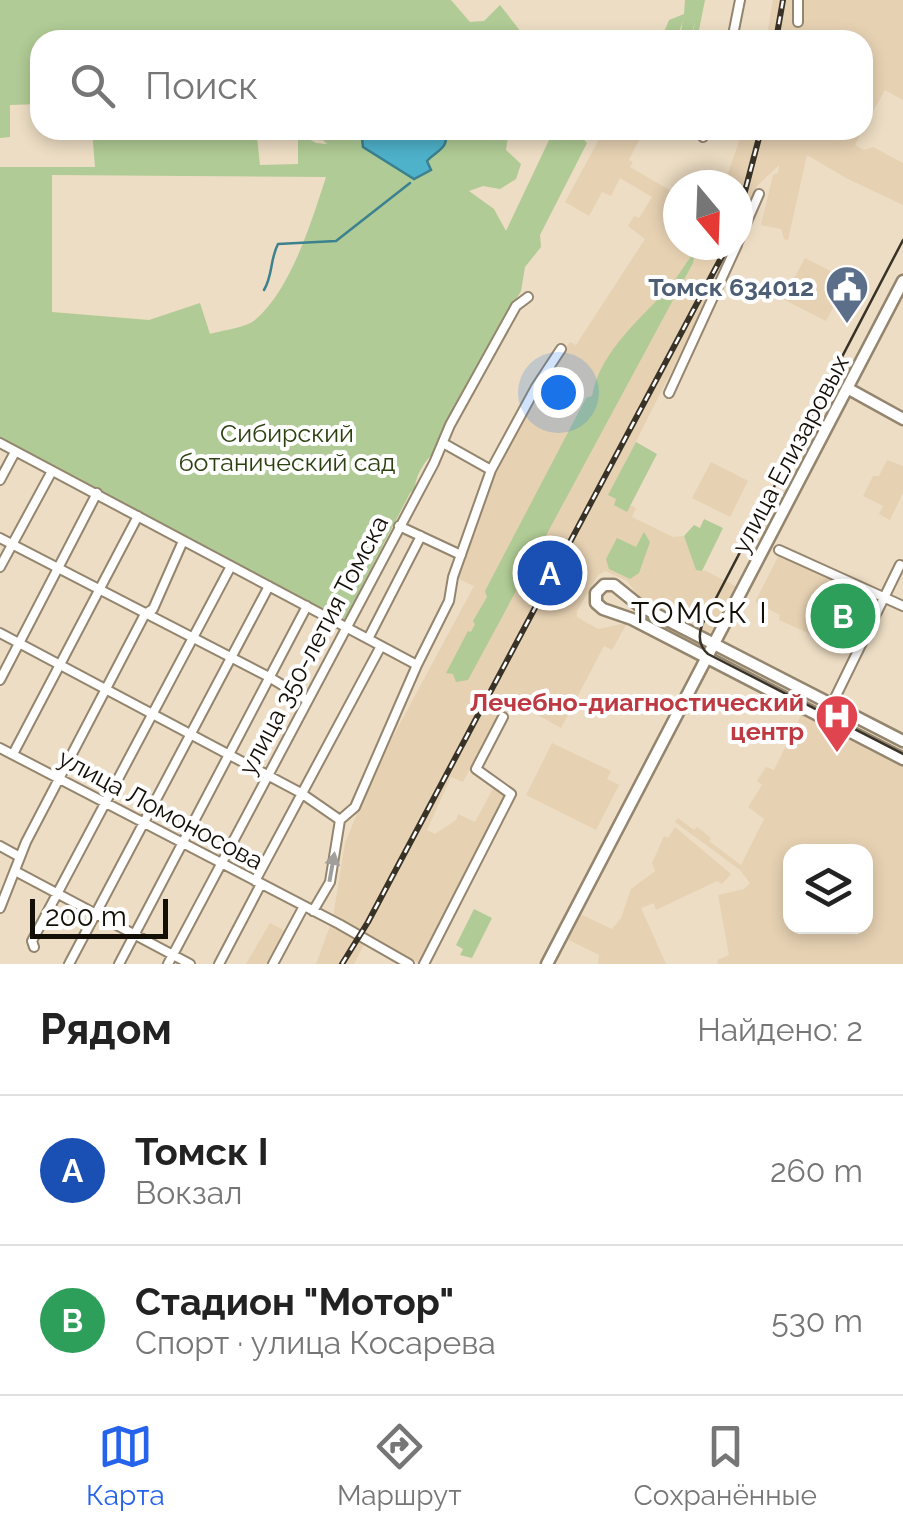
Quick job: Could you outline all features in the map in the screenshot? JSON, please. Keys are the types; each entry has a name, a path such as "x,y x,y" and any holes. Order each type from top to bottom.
{"main road":[{"name":"улица Елизаровых","path":"547,964 903,281"},
{"path":"847,388 903,419"},
{"path":"606,584 617,588 640,606 714,643 902,740 898,757 632,619 606,610 596,603 596,593 606,584"},
{"path":"606,610 620,603 617,588"},
{"path":"872,743 879,728"}],"street":[{"path":"734,30 740,0"},
{"path":"798,0 798,22"},
{"path":"753,207 759,194"},
{"path":"668,393 729,260"},
{"name":"улица 350-летия Томска","path":"168,964 516,306 528,297"},
{"path":"273,964 330,882 340,820 355,807 416,665 449,601 490,470 561,350"},
{"path":"0,443 416,665"},
{"path":"443,443 490,470"},
{"path":"0,480 15,452"},
{"path":"0,567 52,470"},
{"path":"0,680 98,493"},
{"path":"13,754 138,516"},
{"path":"398,526 461,556"},
{"path":"368,637 421,536"},
{"path":"0,538 307,700"},
{"path":"0,908 20,857 146,614 153,609 183,541"},
{"path":"779,550 903,606"},
{"path":"832,704 900,565"},
{"path":"34,946 32,941 231,566"},
{"path":"69,964 269,586"},
{"path":"119,964 306,606"},
{"path":"0,633 268,774 340,820"},
{"path":"219,964 301,793 381,646"},
{"path":"424,964 511,794 476,768 503,717"},
{"name":"улица Ломоносова","path":"0,748 408,964"},
{"path":"0,846 20,857"},
{"path":"15,870 190,964"}],"shaded area":[{"path":"773,0 903,0 903,100 885,90 873,111 873,30 768,30"},
{"path":"599,140 639,140 629,160 633,162 630,167 663,186 663,260 727,260 609,495 636,508 632,517 673,537 684,536 696,570 737,587 706,635 644,604 627,581 605,571 598,575 577,617 598,629 627,623 612,650 604,646 561,728 525,708 515,706 511,714 501,710 463,782 451,777 427,830 435,834 456,820 458,814 475,822 495,785 507,795 421,964 333,917 345,843 375,770 474,586 455,577 492,471 536,388 570,342 576,345 645,239 628,226 634,216 639,218 652,197 620,178 611,196 602,192 589,216 565,202"},
{"path":"740,140 857,140 855,145 864,150 873,147 903,163 903,205 807,155 788,240 781,229 761,225 779,165 757,186 753,197 753,170 729,170"},
{"path":"805,258 848,280 826,321 783,299"},
{"path":"887,460 903,466 903,493 890,520 879,514 883,506 863,496"},
{"path":"711,462 748,481 730,517 692,498"},
{"path":"780,553 874,601 849,651 779,620 780,615 755,602"},
{"path":"803,711 903,763 903,964 718,964 717,960 729,955 718,895 744,889 750,883 740,870 675,822 678,818 694,830 697,827 741,865 764,819 748,807 762,785 757,781 766,767 774,770"},
{"path":"552,743 611,771 607,779 619,785 596,830 526,795"},
{"path":"675,827 731,874 722,884 717,881 656,910 654,903 641,908 666,964 598,964 599,955 567,939 580,914 612,929 621,918 631,889 655,871 652,863 664,836 668,838"},
{"path":"270,923 287,932 271,964 246,964"},
{"path":"331,923 365,943 354,964 316,964"}],"green space":[{"path":"0,0 451,0 470,22 484,21 500,5 519,30 30,30 30,104 10,105 10,137 0,138"},
{"path":"685,0 705,0 699,30 694,30 695,22 693,30 681,30 683,21 680,30 665,30 669,20 684,14"},
{"name":"Сибирский ботанический сад","path":"93,140 257,140 260,165 298,164 298,140 327,144 323,140 508,140 506,150 521,164 516,179 500,189 483,186 469,191 494,209 506,231 549,140 587,143 540,235 541,247 525,267 521,291 474,371 435,452 421,469 415,489 343,623 0,441 0,167 95,167","holes":["52,175 326,177 290,273 268,307 251,323 240,327 210,334 200,303 149,320 52,312"]},
{"path":"689,260 694,260 468,680 456,682 453,674 446,673 468,631 471,632 487,597 485,591 586,398 592,396 604,364"},
{"path":"636,442 657,454 627,512 614,505 616,499 608,495"},
{"path":"704,519 723,528 702,571 696,570 684,536 694,525 700,528"},
{"path":"644,532 650,542 639,573 630,579 609,569 606,559 617,538 636,547"},
{"path":"837,582 874,601 849,651 812,632"},
{"path":"474,909 492,918 472,958 460,955 463,949 456,945"}],"water":[{"path":"362,140 446,141 427,161 431,170 414,179 363,147"}],"waterway":[{"path":"264,290 278,244 336,241 410,183"}],"tram line":[{"path":"903,240 702,625 700,637 708,654 903,754"}],"railway":[{"path":"778,30 783,0"},
{"path":"751,170 758,140"},
{"path":"342,964 368,922 720,260"}],"place":[{"name":"Томск 634012","path":"847,325"},
{"name":"Томск I","path":"550,573"},
{"name":"Стадион \"Мотор\"","path":"843,616"},
{"name":"Лечебно-диагностический центр","path":"837,754"}],"district":[{"name":"ТОМСК I","path":"700,613"}]}
